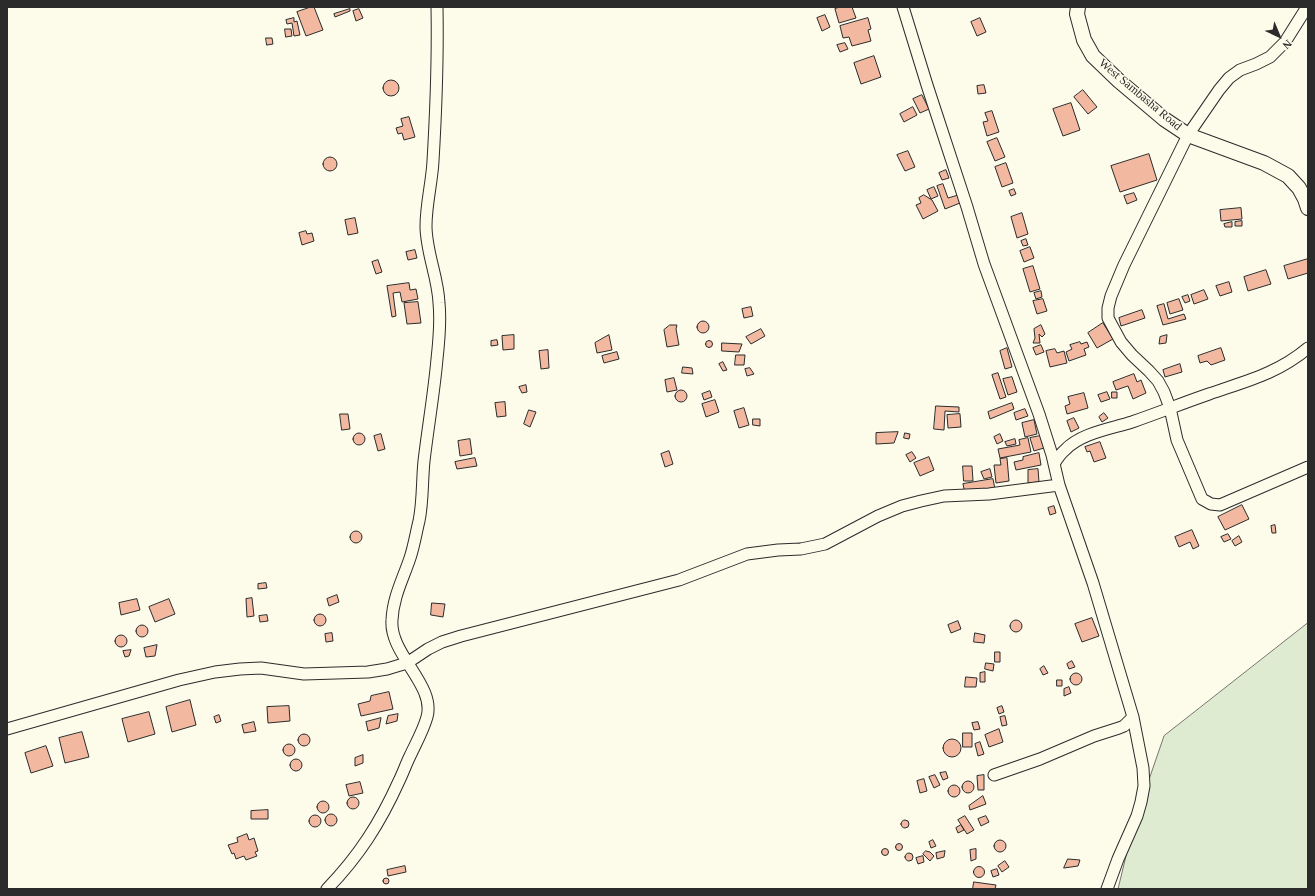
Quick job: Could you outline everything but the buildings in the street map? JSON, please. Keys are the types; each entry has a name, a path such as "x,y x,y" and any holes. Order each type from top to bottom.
{"street":[{"path":"327,889 356,857 378,822 400,779 427,717 429,707 428,699 420,683 407,664 393,636 391,621 396,592 411,556 420,517 424,460 440,326 440,303 429,252 426,226 433,163 438,39 437,7"},
{"path":"904,7 927,85 968,208 984,264 1038,414 1059,485 1093,582 1133,717 1144,768 1144,786 1137,816 1118,859 1107,889"},
{"name":"West Sambasha Road","path":"1078,7 1077,14 1084,40 1093,56 1119,81 1164,119 1188,135 1264,163 1288,176 1299,188 1308,208"},
{"path":"1307,7 1284,42 1270,57 1240,70 1229,78 1188,135 1124,265 1111,296 1108,308 1108,318 1121,342 1158,381 1164,392 1170,408 1177,440 1202,499 1211,504 1220,505 1308,467"},
{"path":"1054,464 1066,448 1078,440 1100,431 1132,422 1258,378 1295,359 1308,348"},
{"path":"7,729 179,680 215,672 261,668 304,674 368,672 407,664 428,649 442,642 461,636 679,580 747,554 801,549 825,544 878,516 902,506 944,496 990,494 1059,485"},
{"path":"994,775 1040,759 1094,736 1124,726 1133,717"}],"green space":[{"path":"1308,623 1308,889 1118,889 1134,823 1164,736"}]}
